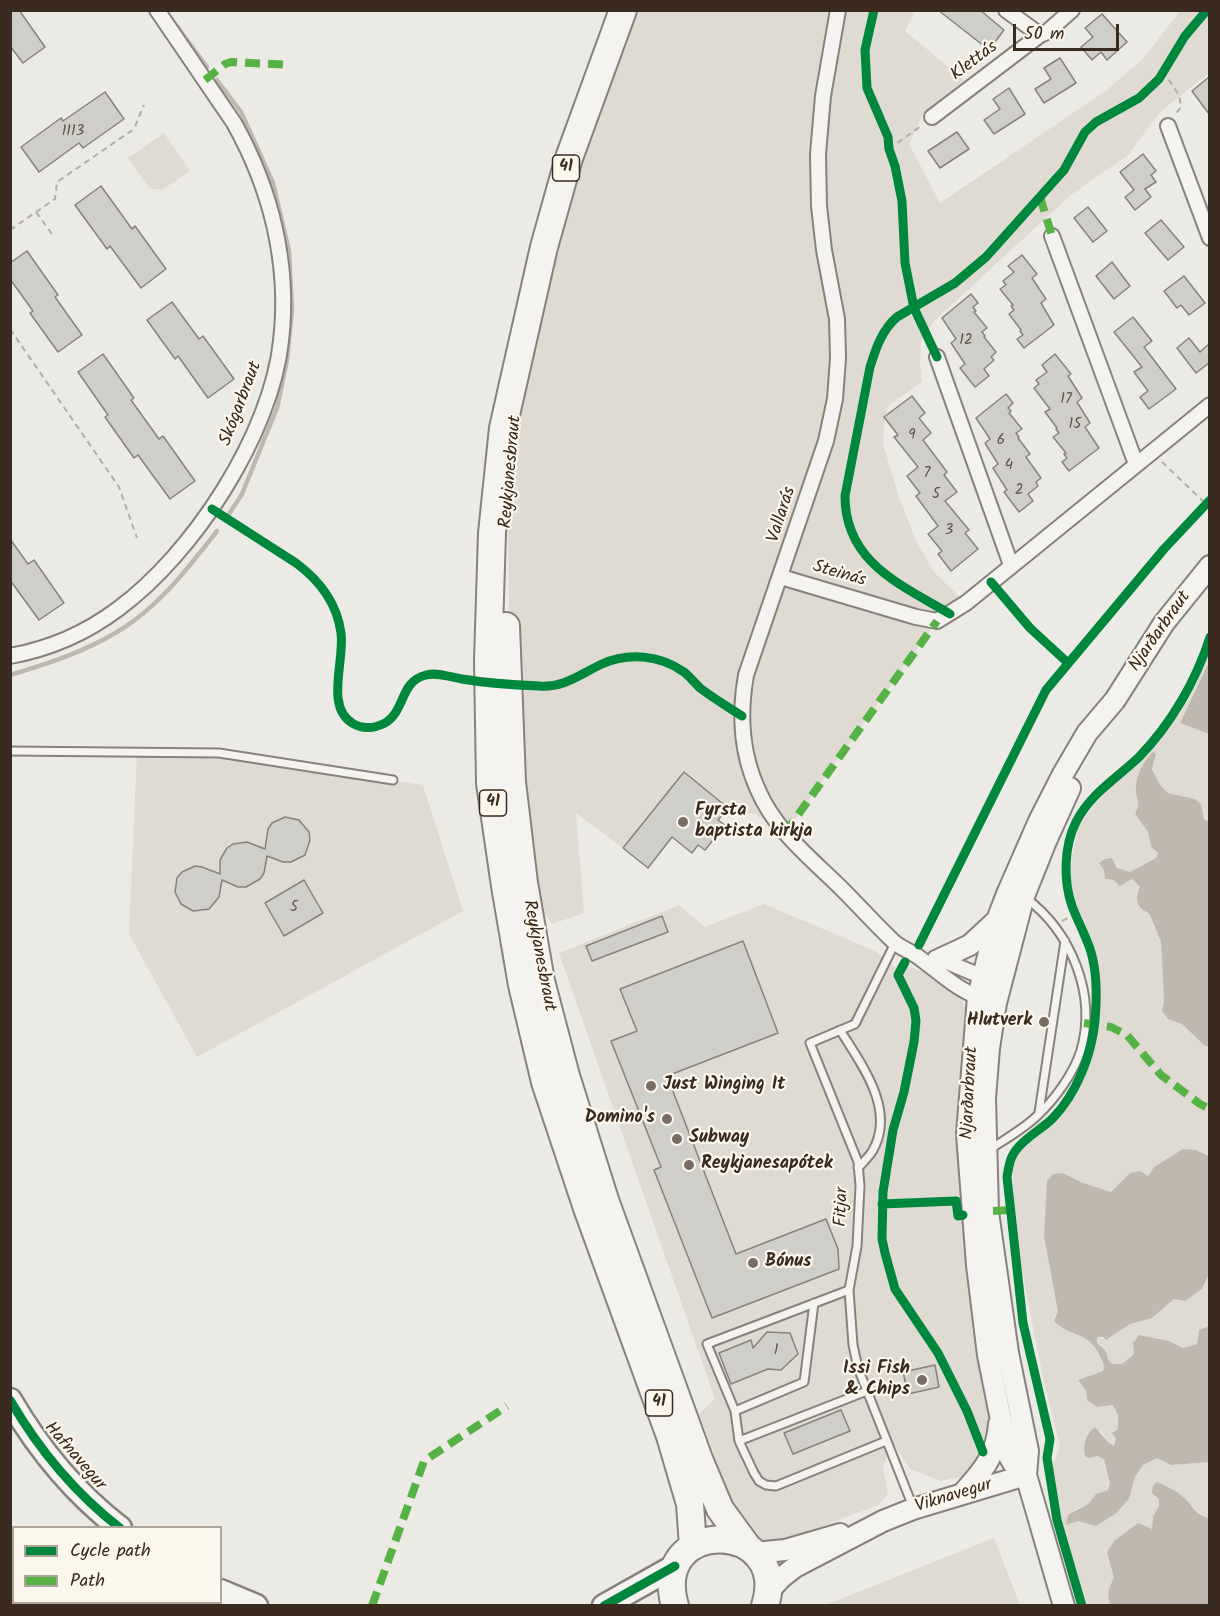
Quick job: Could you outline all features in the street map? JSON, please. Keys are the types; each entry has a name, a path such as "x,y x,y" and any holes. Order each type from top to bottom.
{"highway":[{"name":"Reykjanesbraut","path":"623,10 569,158 524,330 503,428 492,533 488,661 490,783 522,985 545,1082 586,1208 670,1436 690,1504 693,1546"},
{"name":"Reykjanesbraut","path":"524,330 506,534 506,660 512,782 524,883 541,981 566,1076 605,1200 699,1459 720,1509 751,1549"},
{"path":"675,1605 671,1592 675,1566 683,1554 693,1546 705,1540 719,1538 734,1540 751,1549"},
{"name":"41","path":"751,1549 763,1564 768,1578 766,1599"}],"main road":[{"name":"Njarðarbraut","path":"1064,1605 1026,1475 1028,1451 1008,1353 988,1212 985,1098 989,1048 989,990 1055,820 1115,699 1164,623 1209,566"},
{"name":"Njarðarbraut","path":"1026,1475 1013,1463 1010,1456 988,1355 969,1171 969,1098 989,990 997,920 1017,867 1063,774 1087,733 1115,699"},
{"path":"940,958 970,945 997,920"},
{"name":"Hafnavegur","path":"10,1400 29,1430 62,1471 89,1501 119,1526"},
{"path":"962,1494 983,1471 993,1455 998,1438 1000,1415"},
{"name":"Viknavegur","path":"751,1549 785,1550 1026,1475"},
{"name":"Viknavegur","path":"766,1599 781,1578 795,1568 883,1521"},
{"path":"604,1605 675,1566"},
{"path":"222,1592 256,1605"}],"street":[{"name":"Skógarbraut","path":"10,656 54,644 94,625 134,596 167,565 227,485 260,417 279,356 283,324 282,277 276,230 263,185 250,152 234,123 157,10"},
{"name":"Vallarás","path":"838,10 823,96 818,154 819,206 824,250 837,319 838,358 835,399 826,441 781,577 749,663 744,687 742,729 752,775 766,806 785,833 896,943 921,958 946,980 989,990"},
{"path":"1006,10 1040,35"},
{"name":"Klettás","path":"932,117 1047,32 1072,10"},
{"path":"1168,126 1209,238"},
{"path":"1052,236 1136,464"},
{"path":"937,357 1011,565"},
{"name":"Steinás","path":"781,577 916,617 937,621 966,603 1209,405"},
{"path":"921,958 940,958 989,990"}],"lane":[{"path":"10,751 219,753 393,780"},
{"path":"987,1152 1038,1115 1055,1095 1081,1050 1085,1004 1082,981 1072,954 1054,924 1042,910 1024,896"},
{"path":"1038,1115 1065,941"},
{"name":"Fitjar","path":"896,943 855,1024 810,1043 858,1162 860,1186 857,1246 849,1290 853,1345 858,1368 914,1509"},
{"path":"840,1030 863,1067 878,1101 881,1126 873,1150 858,1168"},
{"path":"849,1290 707,1344 735,1411 739,1441 759,1481 766,1485 776,1486 886,1441"},
{"path":"735,1411 804,1382 814,1303"},
{"path":"739,1441 867,1391"}],"path":[{"path":"1163,71 1179,95 1181,106 1168,126"},
{"path":"10,230 55,199 57,183 134,129 144,105"},
{"path":"889,149 932,117"},
{"path":"36,212 52,234"},
{"path":"10,329 119,487 138,538"},
{"path":"1152,452 1206,504"},
{"path":"1054,924 1075,914"}],"shaded area":[{"path":"623,11 915,11 905,31 964,80 923,114 909,144 940,203 1107,90 1143,59 1180,11 1209,11 1209,73 1160,112 1128,155 1072,194 934,321 921,342 922,382 888,406 883,444 898,494 916,541 934,572 966,603 937,621 785,833 753,813 737,815 684,773 623,848 576,813 584,913 552,924 524,883 512,782 508,534 524,330"},
{"path":"164,133 190,171 162,190 149,188 128,158"},
{"path":"1209,650 1209,662 1180,723 1209,734 1209,822 1204,819 1201,804 1195,799 1168,793 1161,786 1147,758 1136,786 1140,804 1135,814 1148,832 1151,847 1158,853 1156,858 1130,872 1117,868 1115,862 1104,870 1105,879 1132,879 1141,888 1161,942 1164,1001 1162,1011 1168,1019 1182,1024 1205,1046 1209,1046 1209,1156 1196,1150 1154,1167 1148,1176 1130,1173 1111,1192 1063,1173 1047,1181 1044,1236 1058,1313 1081,1336 1091,1340 1104,1366 1103,1371 1078,1380 1086,1391 1087,1400 1097,1407 1113,1405 1118,1415 1118,1429 1112,1433 1116,1439 1115,1446 1109,1443 1100,1430 1097,1456 1104,1458 1108,1467 1110,1483 1108,1490 1096,1494 1088,1504 1076,1509 1067,1525 1078,1521 1096,1526 1129,1499 1135,1477 1143,1465 1157,1458 1171,1465 1209,1462 1209,1518 1193,1510 1187,1499 1159,1499 1159,1506 1153,1516 1152,1529 1137,1523 1107,1552 1114,1578 1109,1601 1112,1605 1085,1605 1064,1536 1052,1469 1060,1446 1044,1383 1016,1239 1012,1166 1022,1148 1053,1121 1075,1093 1093,1047 1099,1013 1095,958 1086,929 1074,904 1069,880 1079,825 1108,788 1145,757 1180,714 1197,683"},
{"path":"1209,662 1210,734 1180,723"},
{"path":"137,751 219,753 423,785 463,911 197,1057 129,934"},
{"path":"1153,752 1156,754 1152,769 1161,786 1168,793 1195,799 1201,804 1204,819 1209,822 1209,1046 1205,1046 1182,1024 1168,1019 1162,1011 1164,1001 1161,942 1149,913 1139,905 1137,895 1140,887 1132,879 1120,886 1114,880 1105,879 1104,870 1099,863 1112,858 1117,868 1130,872 1156,858 1158,853 1151,847 1148,832 1135,814 1138,806 1136,786 1138,776 1144,763"},
{"path":"764,904 875,951 895,968 899,963 926,973 958,994 964,1004 969,1021 982,1334 992,1433 982,1463 961,1477 940,1481 910,1469 892,1442 883,1468 888,1494 878,1505 776,1544 754,1543 736,1513 699,1414 715,1399 559,953 679,905 705,927"},
{"path":"1183,1149 1196,1150 1209,1156 1209,1274 1202,1289 1185,1301 1174,1299 1152,1318 1130,1324 1106,1340 1098,1337 1097,1342 1106,1352 1111,1363 1122,1364 1134,1354 1133,1343 1139,1335 1169,1341 1183,1348 1197,1344 1199,1330 1209,1326 1209,1462 1171,1465 1157,1458 1143,1465 1135,1477 1129,1499 1115,1514 1096,1526 1078,1521 1066,1525 1068,1515 1088,1504 1096,1494 1108,1490 1110,1483 1104,1459 1097,1456 1089,1458 1085,1456 1085,1443 1095,1427 1114,1446 1116,1439 1112,1433 1118,1429 1118,1415 1113,1405 1097,1407 1087,1400 1086,1391 1078,1380 1103,1371 1104,1367 1096,1349 1086,1339 1054,1321 1058,1312 1044,1236 1047,1181 1053,1174 1063,1173 1111,1192 1130,1173 1140,1171 1148,1176 1154,1167"},
{"path":"1209,1274 1209,1326 1199,1330 1197,1344 1183,1348 1169,1341 1139,1335 1133,1343 1134,1354 1122,1364 1113,1364 1108,1360 1097,1344 1098,1337 1106,1340 1130,1324 1152,1318 1174,1299 1202,1289"},
{"path":"1157,1482 1177,1492 1197,1512 1209,1518 1209,1605 1112,1606 1110,1603 1109,1592 1114,1578 1107,1552 1114,1541 1138,1523 1152,1529 1153,1516 1159,1506 1159,1499 1152,1493 1153,1486"},
{"path":"994,1538 1020,1605 824,1605 846,1597"}],"building":[{"path":"10,10 19,10 45,47 23,63 10,46"},
{"path":"938,10 980,10 1004,30 989,50"},
{"path":"1102,14 1127,42 1107,60 1101,52 1092,60 1081,47 1093,37 1085,28"},
{"path":"1060,58 1076,83 1044,103 1035,89 1051,79 1044,68"},
{"path":"1209,77 1209,114 1192,91"},
{"path":"1009,88 1025,114 994,134 984,120 1000,109 993,99"},
{"path":"105,92 124,119 83,148 79,143 39,172 21,147 61,118 63,121"},
{"path":"957,132 969,149 940,168 928,151"},
{"path":"1143,154 1156,171 1151,175 1156,182 1145,189 1151,197 1135,210 1125,197 1134,190 1120,172"},
{"path":"101,186 132,229 135,226 166,269 141,288 110,246 107,249 75,205"},
{"path":"1088,207 1107,231 1093,242 1074,218"},
{"path":"1161,220 1184,247 1168,260 1145,233"},
{"path":"27,251 58,295 55,297 82,335 58,352 30,313 33,311 10,279 10,263"},
{"path":"1022,255 1037,274 1032,278 1046,299 1041,303 1054,325 1024,348 1017,339 1023,335 1021,330 1009,314 1014,310 1011,306 1013,305 1000,289 1006,285 1003,281 1014,272 1008,266"},
{"path":"1112,262 1130,286 1114,299 1096,276"},
{"path":"1184,276 1205,303 1189,315 1181,305 1177,308 1164,291"},
{"path":"971,294 978,303 973,307 976,311 974,312 987,328 982,332 984,337 996,352 991,357 994,360 984,369 989,376 975,387 960,368 965,364 951,343 956,339 942,318"},
{"path":"172,302 199,339 203,336 234,379 208,398 178,356 175,359 147,320"},
{"path":"1133,317 1152,341 1144,347 1176,389 1149,409 1140,397 1148,391 1134,372 1142,367 1114,332"},
{"path":"1189,338 1200,352 1209,344 1209,363 1196,373 1177,348"},
{"path":"103,354 134,398 131,400 159,439 163,436 195,481 170,499 138,455 134,458 105,417 108,415 78,372"},
{"path":"1055,354 1071,374 1068,376 1082,398 1077,402 1090,423 1085,427 1099,448 1069,471 1062,462 1067,458 1064,454 1066,453 1053,437 1059,433 1057,428 1045,412 1050,409 1034,388 1039,384 1036,380 1047,372 1042,365"},
{"path":"1006,394 1013,403 1008,408 1011,411 1009,413 1022,429 1016,433 1018,438 1030,454 1026,457 1041,478 1036,482 1038,486 1028,494 1033,501 1019,512 1004,492 1007,490 993,468 998,464 985,443 990,439 976,418"},
{"path":"912,396 925,413 919,418 931,433 923,440 947,472 944,475 957,492 945,501 969,530 965,533 978,549 951,571 938,554 942,551 928,534 938,526 916,496 920,493 907,476 918,467 894,437 898,435 884,417"},
{"path":"10,539 28,564 34,560 64,603 39,620 10,580"},
{"name":"Fyrsta baptista kirkja","path":"684,772 728,808 718,820 725,825 705,850 698,845 692,853 672,837 648,868 623,848"},
{"path":"285,817 299,820 309,832 310,840 305,855 291,862 283,862 267,856 264,873 260,879 246,887 238,887 222,880 219,897 209,909 193,911 181,904 175,892 177,878 182,872 195,866 220,874 220,860 227,848 233,844 247,842 265,849 268,829 272,823"},
{"path":"304,880 323,913 284,936 265,903"},
{"path":"662,916 668,932 592,961 586,946"},
{"path":"743,941 778,1033 667,1076 736,1254 826,1219 838,1249 839,1269 712,1318 654,1170 661,1167 611,1041 637,1031 620,989"},
{"path":"767,1332 790,1333 798,1354 781,1370 768,1369 731,1384 719,1353 751,1340 753,1348"},
{"path":"935,1365 939,1387 908,1394 903,1372"},
{"path":"841,1410 850,1431 793,1454 784,1433"}],"waterway":[{"path":"167,13 207,67"},
{"path":"217,80 241,112 273,183 289,251 292,310 287,360 277,408 242,494 229,514"},
{"path":"10,675 78,651 132,622 172,586 217,531"}],"marked path":[{"path":"205,80 231,62 291,65"},
{"path":"1040,197 1052,236"},
{"path":"785,833 937,621"},
{"path":"1084,1023 1111,1027 1127,1035 1161,1075 1210,1109"},
{"path":"993,1211 1010,1210"},
{"path":"372,1606 424,1461 507,1406"}],"cycle path":[{"path":"874,10 865,50 867,88 888,137 889,149 895,166 902,201 905,263 914,308 937,357"},
{"path":"950,614 913,593 880,569 855,539 848,519 845,496 870,367 877,346 887,328 897,317 955,283 986,257 1064,170 1085,132 1096,122 1139,98 1159,79 1185,36 1207,10"},
{"path":"919,945 1046,690 1164,549 1210,500"},
{"path":"212,509 296,563 326,593 336,612 341,633 339,706 344,715 358,726 376,726 387,721 396,712 410,685 419,677 426,675 440,674 500,684 548,686 564,683 612,660 633,657 654,659 675,666 705,692 742,716"},
{"path":"991,582 1030,628 1068,663"},
{"path":"1082,1606 1057,1520 1047,1458 1050,1439 1023,1323 1007,1177 1014,1153 1062,1108 1076,1085 1091,1046 1096,1012 1095,977 1091,952 1072,906 1067,885 1067,852 1072,831 1089,803 1139,757 1162,731 1190,686 1210,637"},
{"path":"905,962 898,975 914,1008 916,1021 914,1042 904,1092 893,1130 883,1192 882,1239 895,1289 938,1353 967,1411 983,1452"},
{"path":"882,1204 956,1201 958,1216 963,1215"},
{"path":"10,1400 59,1469 88,1500 118,1526"},
{"path":"604,1606 675,1566"}],"place":[{"name":"Fyrsta baptista kirkja","path":"683,822"},
{"name":"Hlutverk","path":"1044,1022"},
{"name":"Just Winging It","path":"651,1086"},
{"name":"Domino's","path":"667,1119"},
{"name":"Subway","path":"677,1139"},
{"name":"Reykjanesapótek","path":"689,1165"},
{"name":"Bónus","path":"753,1263"},
{"name":"Issi Fish & Chips","path":"922,1380"}]}
